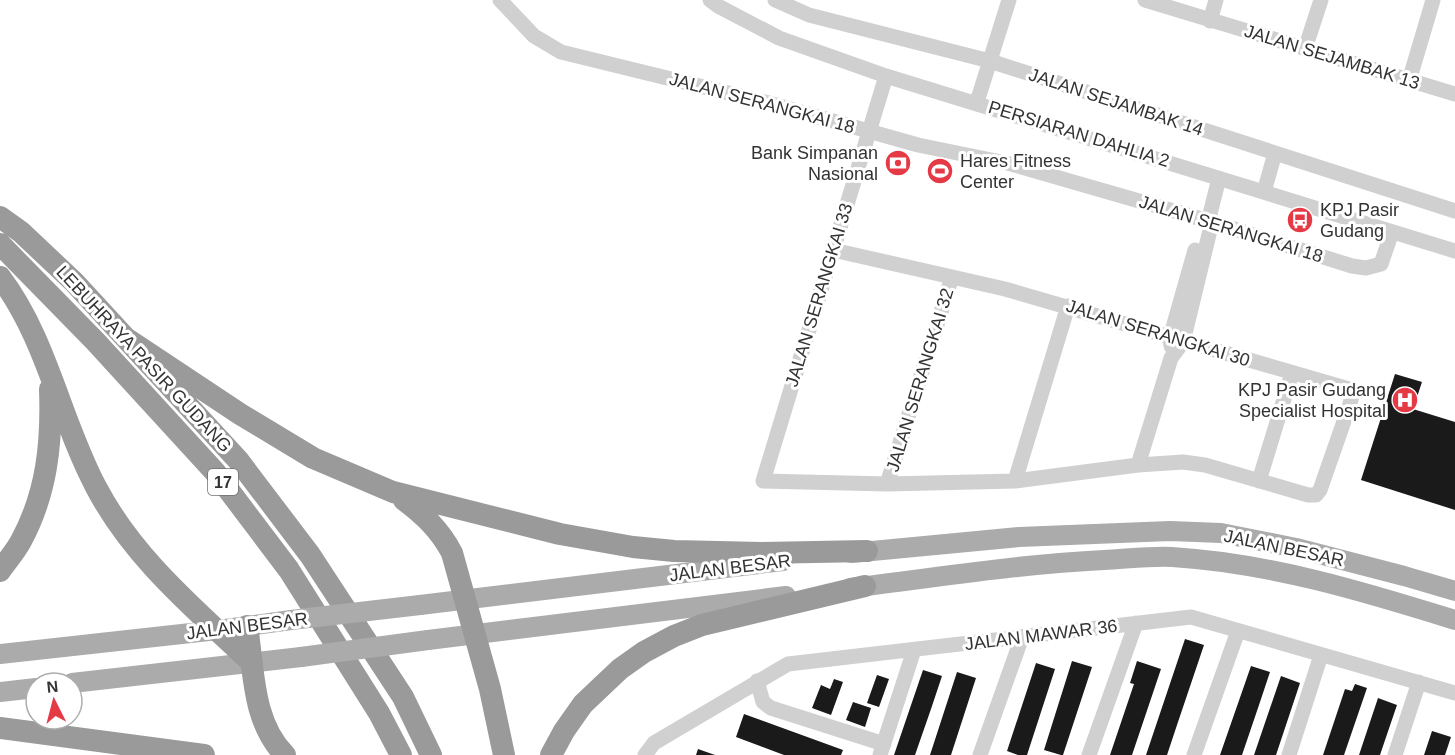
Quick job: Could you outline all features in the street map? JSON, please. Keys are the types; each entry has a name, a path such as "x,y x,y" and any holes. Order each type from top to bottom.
{"highway":[{"name":"LEBUHRAYA PASIR GUDANG","path":"0,217 21,232 74,282 238,460 310,555 403,698 431,755"},
{"name":"LEBUHRAYA PASIR GUDANG","path":"0,244 95,341 215,472 289,570 379,713 401,755"},
{"path":"0,277 12,292 32,330 82,457 96,488 116,520 157,573 252,663"},
{"path":"127,339 240,414 313,458 393,492 560,534 633,547 707,552 867,551"},
{"path":"0,571 20,542 35,510 46,473 51,436 50,374"},
{"path":"393,492 427,518 445,540 452,553 490,689 504,755"},
{"path":"551,755 583,704 620,669 644,652 674,636 702,625 864,586"},
{"path":"247,626 263,722 273,742 285,755"},
{"path":"0,728 204,755"}],"main road":[{"name":"JALAN BESAR","path":"0,654 218,630 867,551 1018,537 1170,531 1221,533 1296,548 1449,588"},
{"name":"JALAN BESAR","path":"84,682 301,657 1000,568 1077,561 1169,557 1228,562 1287,572 1392,600 1455,620"},
{"path":"0,692 24,689"}],"street":[{"name":"JALAN SERANGKAI 18","path":"500,0 534,36 561,52 769,103 959,155 1011,164 1208,219 1352,266 1366,268 1381,264 1392,232"},
{"name":"PERSIARAN DAHLIA 2","path":"710,0 779,38 886,76 977,102 1455,251"},
{"name":"JALAN SEJAMBAK 14","path":"775,0 809,15 990,61 1455,211"},
{"path":"977,102 1009,0"},
{"name":"JALAN SEJAMBAK 13","path":"1144,0 1455,94"},
{"path":"1210,21 1216,0"},
{"path":"1305,50 1321,0"},
{"path":"1409,81 1433,0"},
{"name":"JALAN SERANGKAI 33","path":"886,76 763,481 888,484"},
{"path":"1264,192 1275,153"},
{"path":"1138,465 1177,340 1219,178"},
{"name":"JALAN SERANGKAI 30","path":"833,250 1068,306 1349,389 1352,395 1350,404 1320,490 1316,495 1308,495 1259,480"},
{"name":"JALAN SERANGKAI 32","path":"888,484 952,277"},
{"path":"1015,481 1068,306"},
{"path":"888,484 1015,481 1138,465 1183,462 1204,465 1259,480 1292,373"},
{"name":"JALAN MAWAR 36","path":"645,755 654,743 788,664 1191,617 1455,693"},
{"path":"1089,755 1136,624"},
{"path":"1194,755 1238,631"},
{"path":"980,755 1022,637"},
{"path":"758,681 763,702 771,708 882,749 914,650"},
{"path":"1289,755 1321,655"},
{"path":"1395,755 1419,682"}],"building":[{"path":"1395,374 1422,382 1413,409 1455,422 1455,510 1361,480"},
{"path":"1185,639 1204,645 1167,755 1146,755"},
{"path":"1072,661 1092,667 1063,755 1061,755 1044,750"},
{"path":"1137,661 1161,669 1132,755 1110,755 1134,684 1130,683"},
{"path":"1036,663 1055,669 1027,755 1018,755 1007,751"},
{"path":"1251,666 1270,672 1242,755 1220,755"},
{"path":"923,670 942,676 931,709 915,755 894,755"},
{"path":"957,672 976,678 951,755 930,755"},
{"path":"877,675 889,679 879,707 867,703"},
{"path":"1281,676 1300,683 1276,755 1254,755"},
{"path":"834,679 843,682 831,715 812,708 821,685 830,689"},
{"path":"1355,684 1367,688 1344,755 1323,755 1345,689 1352,691"},
{"path":"1378,698 1397,705 1380,755 1359,755"},
{"path":"853,702 871,708 865,727 846,720"},
{"path":"744,714 843,750 841,755 784,755 736,737"},
{"path":"1432,731 1451,737 1445,755 1424,755"},
{"path":"698,749 715,755 696,755"}],"place":[{"name":"Bank Simpanan Nasional","path":"898,163"},
{"name":"Hares Fitness Center","path":"940,171"},
{"name":"KPJ Pasir Gudang","path":"1300,220"},
{"name":"KPJ Pasir Gudang Specialist Hospital","path":"1405,400"}]}
